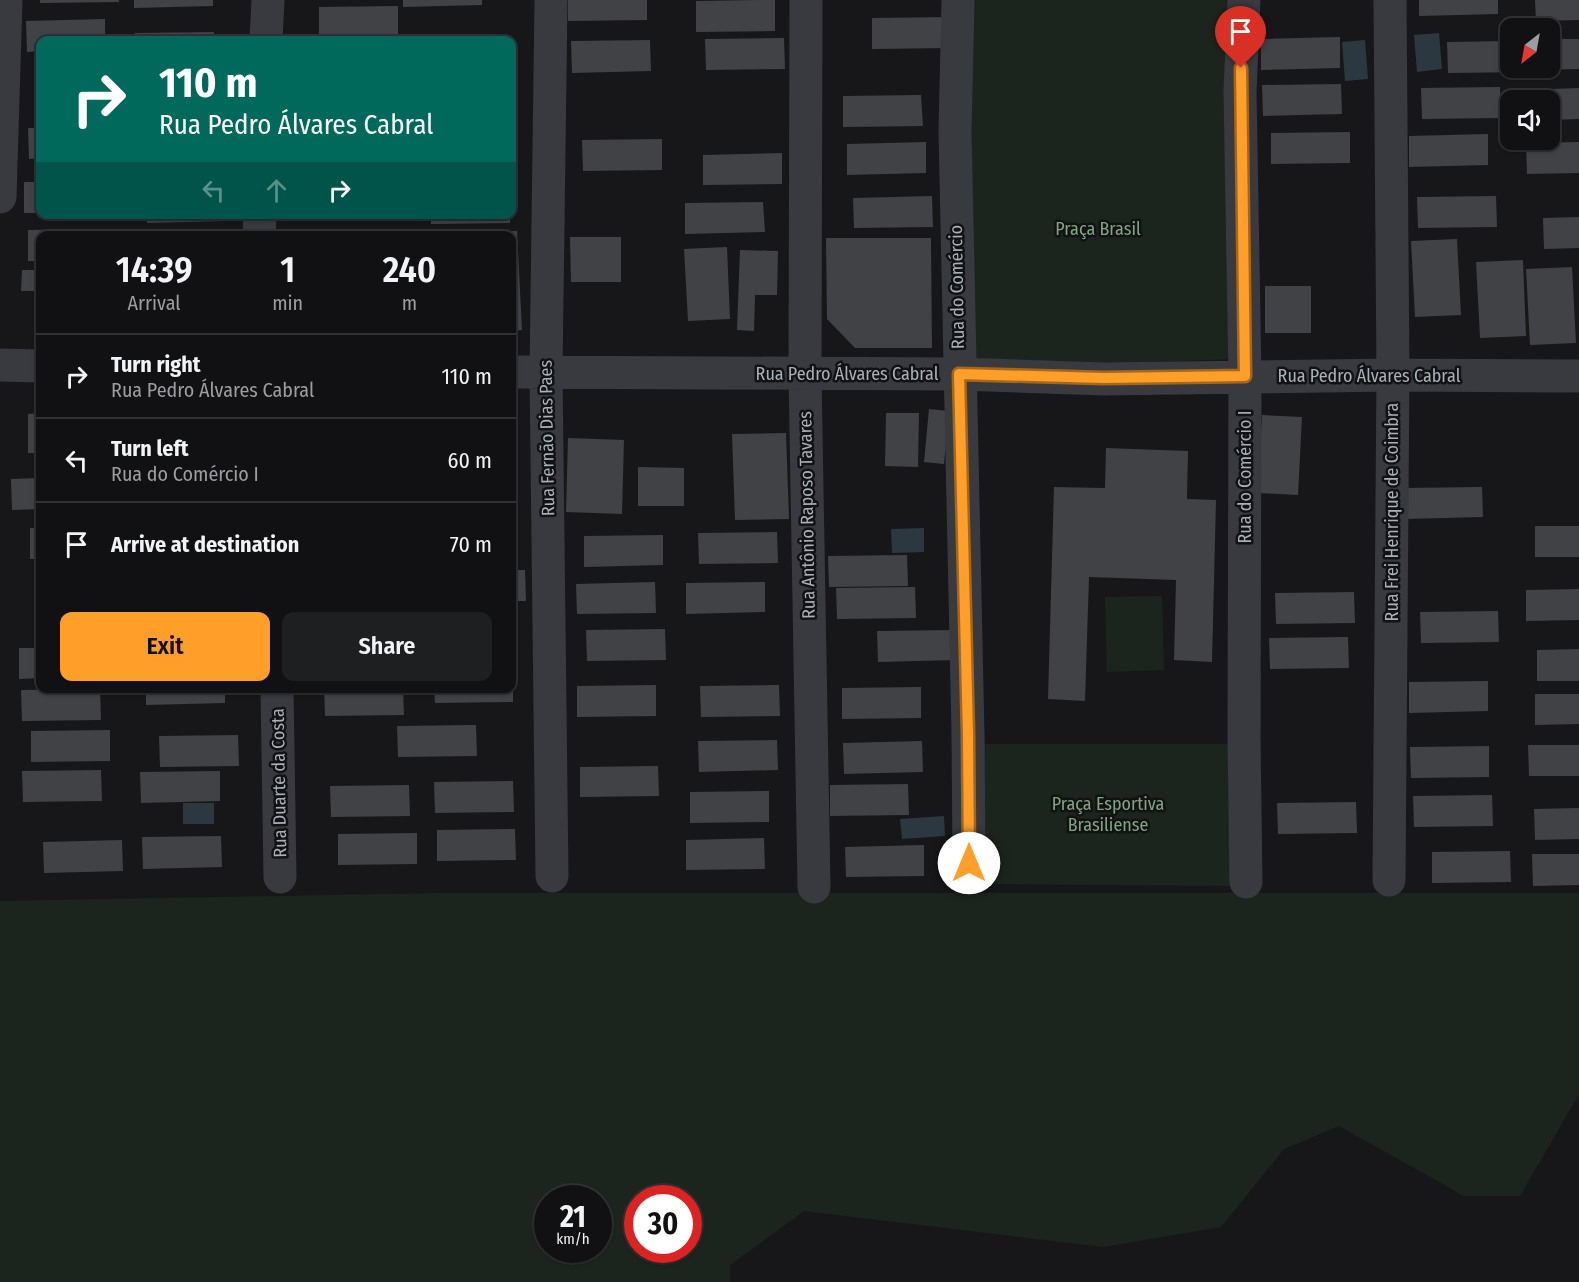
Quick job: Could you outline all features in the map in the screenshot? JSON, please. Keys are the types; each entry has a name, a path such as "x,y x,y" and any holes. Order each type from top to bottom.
{"street":[{"path":"0,197 6,0"},
{"path":"266,36 268,0"},
{"name":"Rua Fernão Dias Paes","path":"551,0 546,373 552,876"},
{"name":"Rua Antônio Raposo Tavares","path":"806,0 805,374 814,887"},
{"name":"Rua do Comércio","path":"958,0 955,131 969,863"},
{"name":"Rua do Comércio I","path":"1244,0 1240,91 1245,376 1246,882"},
{"name":"Rua Frei Henrique de Coimbra","path":"1389,880 1393,375 1390,0"},
{"path":"0,365 36,366"},
{"name":"Rua Pedro Álvares Cabral","path":"516,372 959,374 1104,378 1579,376"},
{"name":"Rua Duarte da Costa","path":"277,693 280,877"}],"green space":[{"name":"Praça Brasil","path":"969,0 1233,0 1235,359 1081,365 966,364"},
{"path":"1162,596 1164,670 1107,672 1105,597"},
{"name":"Praça Esportiva Brasiliense","path":"984,744 1231,744 1231,886 985,884"},
{"path":"442,893 1579,893 1579,1094 1520,1196 1464,1196 1339,1126 1284,1149 1221,1227 1103,1247 804,1211 730,1265 730,1282 0,1282 0,901"}],"shaded area":[{"path":"1439,33 1442,69 1417,72 1414,35"},
{"path":"1365,40 1368,79 1345,81 1342,42"},
{"path":"924,528 924,552 892,553 891,529"},
{"path":"183,803 214,803 214,824 183,824"},
{"path":"944,816 945,836 902,839 900,819"}],"building":[{"path":"40,0 119,0 119,2 40,3"},
{"path":"134,0 213,0 213,6 134,8"},
{"path":"403,0 482,0 482,5 403,7"},
{"path":"568,0 647,0 647,20 568,21"},
{"path":"775,0 775,31 696,32 696,1"},
{"path":"1419,0 1498,0 1498,14 1419,16"},
{"path":"1535,0 1579,0 1579,20 1536,18"},
{"path":"398,6 398,36 319,36 319,7"},
{"path":"951,17 951,48 872,49 872,18"},
{"path":"105,19 105,36 36,36 36,51 27,52 26,21"},
{"path":"214,32 214,36 135,36 135,33"},
{"path":"1340,37 1340,68 1261,70 1261,39"},
{"path":"784,38 785,69 706,70 705,39"},
{"path":"1560,39 1579,39 1579,69 1560,69"},
{"path":"650,40 651,71 572,73 571,41"},
{"path":"1500,41 1500,72 1448,73 1447,42"},
{"path":"1341,84 1342,114 1263,116 1262,85"},
{"path":"1500,87 1500,118 1422,119 1421,88"},
{"path":"1579,88 1579,119 1560,120 1560,90 1523,90"},
{"path":"921,95 923,126 843,127 843,96"},
{"path":"28,128 36,128 36,158 29,159"},
{"path":"1350,132 1350,163 1271,164 1271,133"},
{"path":"1488,134 1488,165 1409,167 1409,136"},
{"path":"662,139 662,170 583,171 582,140"},
{"path":"926,142 926,173 847,175 847,144"},
{"path":"1560,142 1579,142 1579,173 1527,174 1526,150 1560,150"},
{"path":"782,153 782,184 703,185 703,155"},
{"path":"24,182 36,182 36,213 24,213"},
{"path":"932,196 933,227 854,228 853,198"},
{"path":"1496,196 1497,227 1418,228 1417,197"},
{"path":"763,202 765,232 685,234 685,203"},
{"path":"1579,217 1579,248 1544,249 1543,218"},
{"path":"147,219 226,219 226,221 147,223"},
{"path":"321,219 400,219 400,220 321,221"},
{"path":"431,219 510,219 510,223 431,224"},
{"path":"106,229 106,231 36,231 36,261 28,261 28,230"},
{"path":"516,231 522,330 516,331"},
{"path":"570,237 621,237 621,282 571,282"},
{"path":"826,238 931,238 932,348 855,348 827,319"},
{"path":"1457,239 1461,315 1415,317 1411,241"},
{"path":"727,247 730,319 688,321 684,249"},
{"path":"740,250 778,251 777,295 755,295 754,331 737,330"},
{"path":"1523,260 1526,336 1480,338 1476,262"},
{"path":"1572,267 1576,343 1530,345 1526,269"},
{"path":"22,270 36,270 36,291 21,291"},
{"path":"1265,286 1311,286 1311,333 1265,333"},
{"path":"929,409 949,411 944,464 924,462"},
{"path":"36,413 36,453 28,453 28,414"},
{"path":"886,413 919,413 918,467 885,466"},
{"path":"1262,415 1302,417 1298,495 1258,493"},
{"path":"786,433 789,519 735,520 732,434"},
{"path":"568,438 624,440 622,514 566,512"},
{"path":"1106,448 1188,451 1187,499 1216,500 1212,662 1174,660 1176,580 1089,577 1085,701 1048,699 1054,487 1105,488"},
{"path":"638,467 684,468 684,506 638,506"},
{"path":"36,478 36,509 12,510 11,479"},
{"path":"1482,487 1483,517 1404,519 1403,488"},
{"path":"1535,526 1579,526 1579,557 1535,557"},
{"path":"30,528 36,528 36,559 30,559"},
{"path":"777,532 778,563 699,564 698,533"},
{"path":"663,535 663,565 584,567 584,536"},
{"path":"907,555 908,586 829,587 828,556"},
{"path":"516,570 525,570 526,601 516,601"},
{"path":"655,582 656,613 577,614 576,584"},
{"path":"765,582 765,612 686,614 686,583"},
{"path":"915,587 916,618 837,619 836,588"},
{"path":"1579,589 1579,620 1526,621 1526,590"},
{"path":"1354,592 1355,623 1276,624 1275,593"},
{"path":"1498,611 1499,642 1421,643 1420,612"},
{"path":"665,629 666,660 587,661 586,630"},
{"path":"956,630 957,660 878,662 877,631"},
{"path":"1348,637 1349,668 1270,669 1269,638"},
{"path":"19,648 36,648 36,678 19,679"},
{"path":"1579,649 1579,681 1537,681 1537,650"},
{"path":"1488,681 1488,711 1409,713 1409,682"},
{"path":"656,685 656,716 577,717 577,686"},
{"path":"779,685 780,716 701,717 700,686"},
{"path":"921,687 921,718 842,719 842,688"},
{"path":"21,690 36,690 36,693 100,693 101,720 22,721"},
{"path":"146,693 225,693 225,703 146,705"},
{"path":"324,693 403,693 404,715 325,716"},
{"path":"434,693 513,693 513,702 435,703"},
{"path":"1535,694 1579,694 1579,724 1535,725"},
{"path":"476,725 477,756 398,757 397,726"},
{"path":"110,730 110,761 31,762 31,731"},
{"path":"238,735 239,766 160,767 159,736"},
{"path":"777,740 778,770 699,772 698,741"},
{"path":"922,741 923,772 844,774 843,743"},
{"path":"1528,745 1579,745 1579,776 1529,776"},
{"path":"1489,746 1489,777 1411,778 1410,747"},
{"path":"658,766 659,796 580,797 580,767"},
{"path":"101,770 102,801 23,802 22,771"},
{"path":"220,771 220,801 141,803 140,772"},
{"path":"513,781 514,812 435,813 434,782"},
{"path":"908,784 909,815 830,816 830,785"},
{"path":"409,785 410,816 331,817 330,786"},
{"path":"769,791 769,822 690,823 690,792"},
{"path":"1492,795 1493,826 1414,827 1413,796"},
{"path":"1356,802 1357,833 1278,834 1277,803"},
{"path":"1579,808 1579,839 1535,840 1534,809"},
{"path":"515,829 516,860 437,861 437,830"},
{"path":"417,833 417,864 338,865 338,834"},
{"path":"221,836 222,867 143,869 142,837"},
{"path":"764,838 765,869 686,870 686,840"},
{"path":"122,840 123,871 44,873 43,842"},
{"path":"924,845 924,876 846,877 845,847"},
{"path":"1510,851 1511,882 1432,883 1432,852"},
{"path":"1532,854 1579,854 1579,885 1533,886"}],"route":[{"path":"969,863 959,374 1104,378 1245,376 1241,68"}]}
